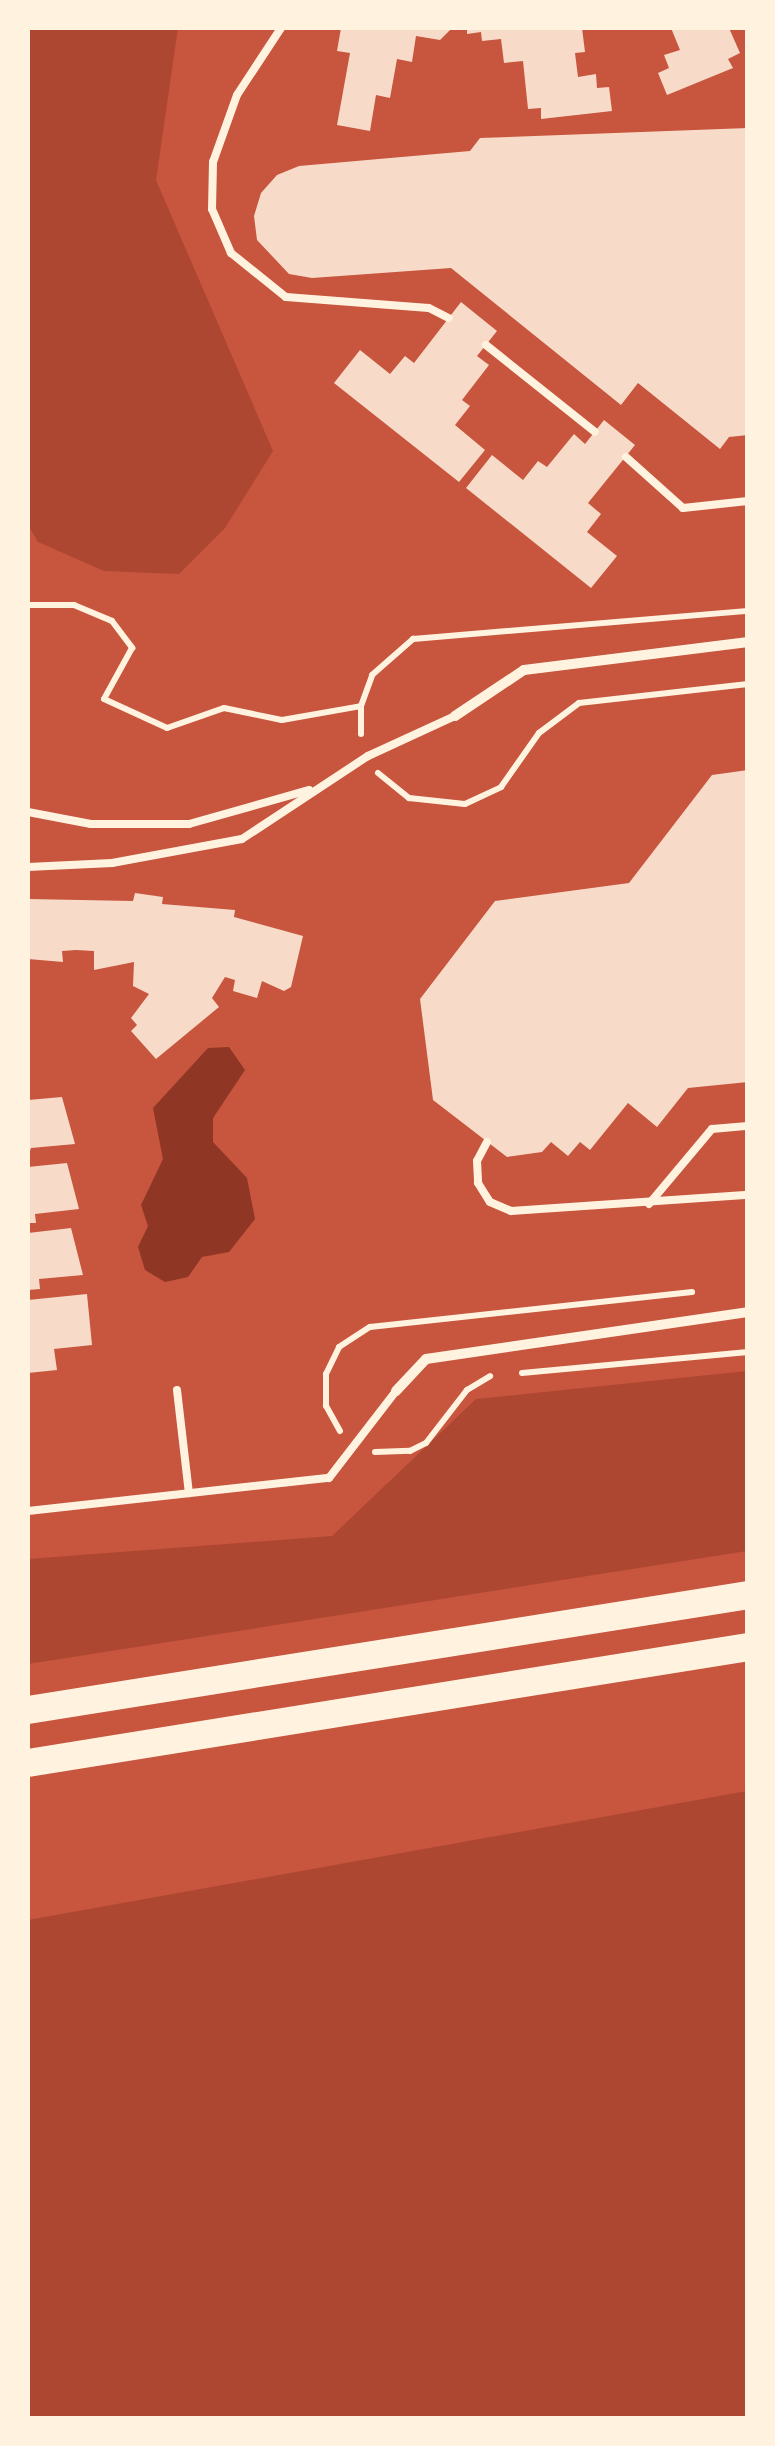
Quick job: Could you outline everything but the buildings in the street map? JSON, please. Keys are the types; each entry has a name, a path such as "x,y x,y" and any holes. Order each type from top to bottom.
{"highway":[{"path":"28,1710 748,1595"},
{"path":"28,1763 748,1647"}],"street":[{"path":"455,716 524,670 748,642"},
{"path":"396,1391 426,1359 748,1312"}],"lane":[{"path":"282,28 237,95 213,162 212,209 231,254 286,298 430,308 449,318"},
{"path":"486,345 594,432"},
{"path":"626,457 683,508 748,501"},
{"path":"28,867 112,864 242,839 313,789 455,716"},
{"path":"28,812 91,824 190,824 313,789"},
{"path":"649,1204 712,1129 748,1126"},
{"path":"487,1142 477,1161 478,1183 490,1202 511,1211 748,1195"},
{"path":"178,1390 188,1493"},
{"path":"28,1511 329,1478 396,1391"}],"path":[{"path":"28,604 74,605 112,621 132,648 104,699 167,728 224,708 282,720 361,706"}],"shaded area":[{"path":"28,28 178,28 156,180 273,451 225,528 179,574 104,571 38,542 28,525"},
{"path":"229,1047 245,1070 213,1118 213,1142 247,1178 255,1219 229,1252 202,1257 188,1277 165,1282 145,1270 138,1247 148,1226 141,1205 163,1159 153,1108 208,1048"},
{"path":"747,1371 747,1551 28,1664 28,1559 332,1536 476,1399"},
{"path":"747,1791 747,2418 28,2418 28,1920"}]}
